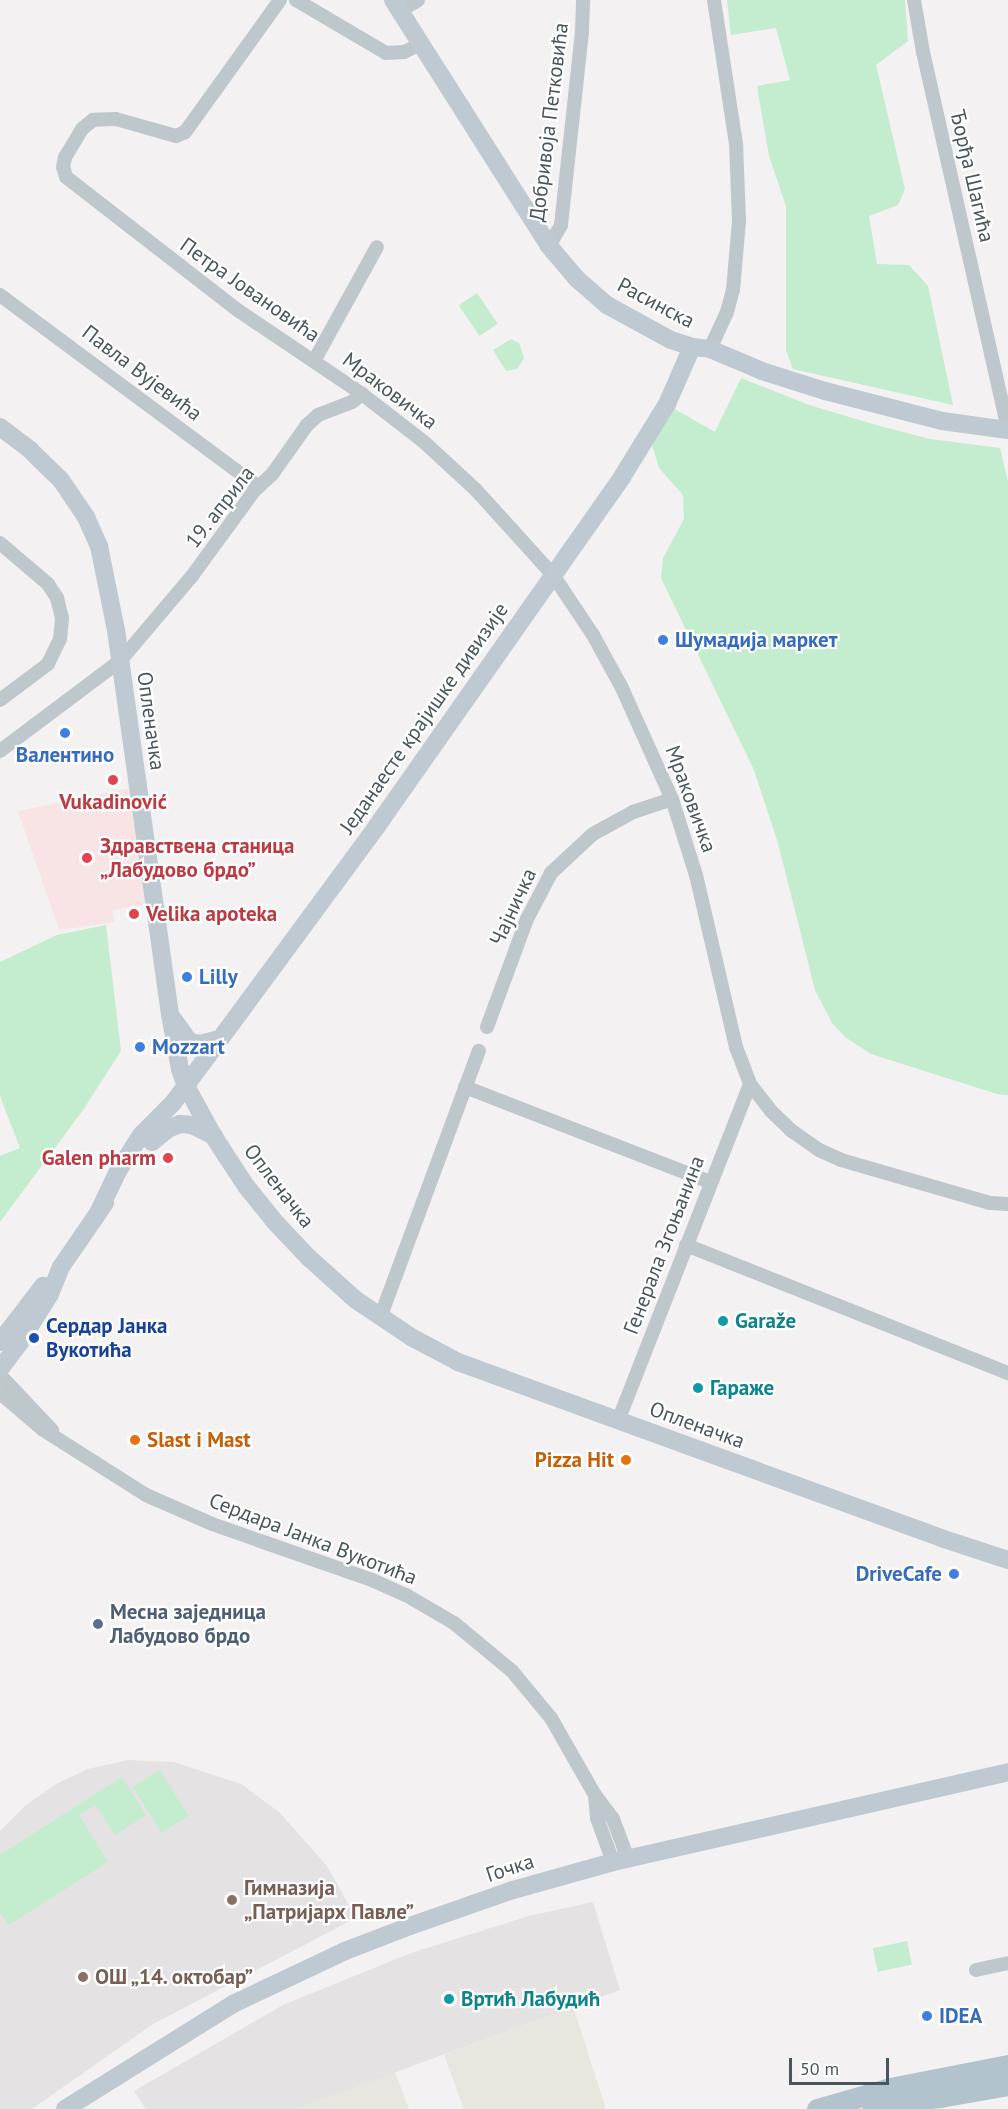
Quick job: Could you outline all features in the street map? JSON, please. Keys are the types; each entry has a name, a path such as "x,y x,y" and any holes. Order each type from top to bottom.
{"main road":[{"path":"817,2109 890,2088 1008,2065"},
{"path":"817,2109 940,2097 1008,2085"}],"street":[{"name":"Петра Јовановића","path":"280,0 185,132 176,136 116,118 93,120 82,129 65,157 64,172 70,182 157,250 238,311 314,361 377,247"},
{"path":"296,0 386,53 404,52 421,44"},
{"path":"397,5 418,0"},
{"name":"Добривоја Петковића","path":"549,246 561,225 582,31 583,0"},
{"path":"710,349 727,312 733,290 739,221 736,144 714,0"},
{"name":"Ђорђа Шагића","path":"914,0 922,52 1008,430"},
{"name":"Расинска","path":"397,5 549,246 577,279 607,305 650,330 692,348 710,349 762,371 897,410 971,427 1008,430"},
{"name":"Павла Вујевића","path":"0,295 259,487"},
{"name":"Једанаесте крајишке дивизије","path":"99,1211 118,1172 141,1135 173,1103 186,1086 377,826 650,435 672,394 692,348"},
{"name":"Мраковичка","path":"314,361 418,436 458,472 553,575 593,636 622,688 672,799 696,875 736,1047 750,1084 792,1131 829,1155 856,1165 981,1200 1008,1204"},
{"name":"19. априла","path":"0,751 120,661 186,585 313,419 351,402 362,394"},
{"name":"Опленачка","path":"0,428 30,450 61,480 93,530 109,590 170,1014 180,1069 186,1086 214,1137 246,1186 275,1222 339,1287 380,1318 458,1362 1008,1560"},
{"path":"0,543 48,584 57,598 62,618 60,639 48,664 0,700"},
{"name":"Чајничка","path":"487,1026 527,919 551,873 592,834 633,812 672,799"},
{"path":"170,1014 190,1042 200,1044 219,1039"},
{"path":"380,1318 479,1051"},
{"name":"Генерала Згоњанина","path":"618,1421 750,1084"},
{"path":"465,1087 710,1182"},
{"name":"Једанаесте крајишке дивизије","path":"0,1342 39,1290 61,1267 99,1211 152,1142 173,1103"},
{"path":"152,1142 168,1129 180,1124 192,1125 214,1137"},
{"path":"686,1245 1008,1373"},
{"name":"Једанаесте крајишке дивизије","path":"0,1369 50,1294 61,1267"},
{"name":"Сердара Јанка Вукотића","path":"0,1374 57,1436"},
{"name":"Сердара Јанка Вукотића","path":"0,1393 35,1424 57,1436 101,1469 146,1495 212,1524 372,1580 406,1595 454,1623 505,1664 531,1692 570,1748 595,1795 597,1818 620,1860"},
{"name":"Гочка","path":"65,2109 209,2017 345,1951 513,1890 620,1860 1008,1772"},
{"path":"976,1970 1008,1963"}],"shaded area":[{"name":"Здравствена станица „Лабудово брдо”","path":"130,788 147,905 112,910 115,922 59,930 18,811"},
{"path":"128,1760 174,1762 241,1784 279,1812 327,1866 356,1918 153,2024 32,2109 0,2109 0,1831 26,1805 56,1784 88,1769"},
{"path":"593,1902 620,1990 295,2109 146,2109 134,2091 283,2005 411,1953 529,1916"},
{"path":"573,2007 606,2109 464,2109 444,2055"},
{"path":"395,2072 409,2109 295,2109"}],"green space":[{"path":"727,0 905,0 908,41 876,65 905,189 898,205 869,216 877,264 909,265 928,286 953,405 793,369 786,350 786,206 769,156 757,86 790,80 776,28 731,35"},
{"path":"477,293 498,324 479,336 459,305"},
{"path":"511,339 519,343 524,358 517,369 506,371 493,350"},
{"path":"741,378 809,405 876,425 930,439 1000,448 1008,482 1008,1095 997,1094 871,1054 845,1037 832,1023 815,990 778,843 754,770 661,578 663,558 684,519 683,495 659,468 649,435 671,407 715,432"},
{"path":"106,925 121,1051 83,1110 0,1222 0,1156 20,1148 0,1096 0,962 57,935"},
{"path":"160,1770 189,1816 161,1833 133,1787"},
{"path":"122,1777 146,1815 115,1835 95,1805 79,1815 108,1862 9,1925 0,1912 0,1855"},
{"path":"907,1941 912,1964 878,1972 873,1948"}],"place":[{"name":"Шумадија маркет","path":"663,640"},
{"name":"Валентино","path":"65,733"},
{"name":"Vukadinović","path":"113,780"},
{"name":"Здравствена станица „Лабудово брдо”","path":"87,858"},
{"name":"Velika apoteka","path":"134,914"},
{"name":"Lilly","path":"187,977"},
{"name":"Mozzart","path":"140,1047"},
{"name":"Galen pharm","path":"168,1158"},
{"name":"Garaže","path":"723,1321"},
{"name":"Сердар Јанка Вукотића","path":"34,1338"},
{"name":"Гараже","path":"698,1388"},
{"name":"Slast i Mast","path":"135,1440"},
{"name":"Pizza Hit","path":"626,1460"},
{"name":"DriveCafe","path":"954,1574"},
{"name":"Месна заједница Лабудово брдо","path":"98,1624"},
{"name":"Гимназија „Патријарх Павле”","path":"232,1900"},
{"name":"ОШ „14. октобар”","path":"83,1977"},
{"name":"Вртић Лабудић","path":"449,1999"},
{"name":"IDEA","path":"927,2016"}]}
